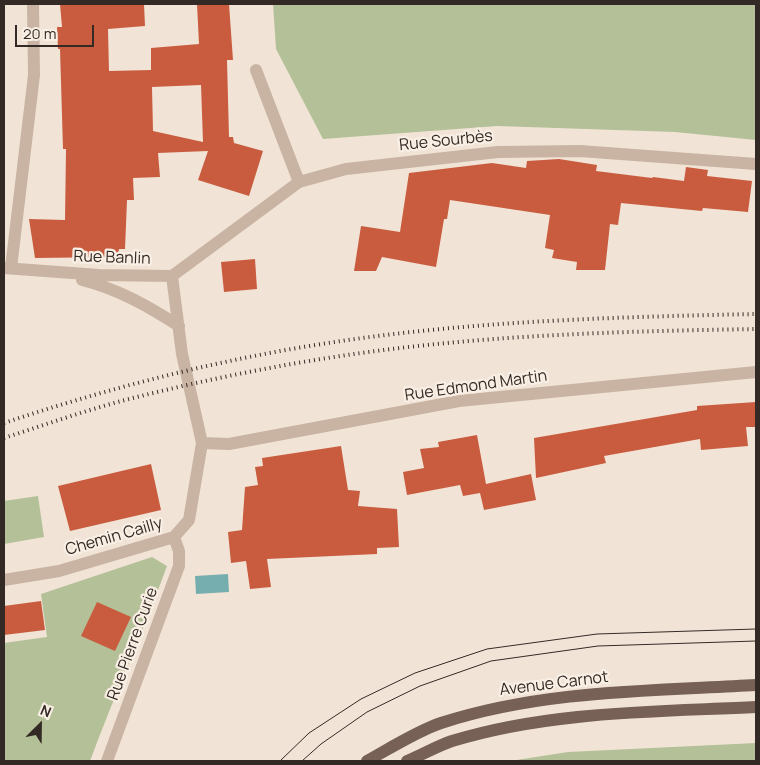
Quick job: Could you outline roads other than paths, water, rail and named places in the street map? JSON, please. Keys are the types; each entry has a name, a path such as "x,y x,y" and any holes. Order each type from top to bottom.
{"main road":[{"name":"Avenue Carnot","path":"367,761 439,724 502,706 593,694 756,685"},
{"path":"407,761 450,742 512,726 592,715 756,707"}],"street":[{"path":"7,268 34,75 33,4"},
{"path":"256,70 300,182"},
{"name":"Rue Sourbès","path":"172,276 300,182 346,168 498,152 580,151 756,164"},
{"name":"Rue Banlin","path":"7,268 99,275 172,276"},
{"name":"Rue Banlin","path":"51,271 106,286 154,310 179,326"},
{"name":"Chemin Cailly","path":"4,580 59,571 174,537 189,520 202,443 182,354 172,276"},
{"name":"Rue Edmond Martin","path":"202,443 229,444 459,401 756,372"},
{"name":"Rue Pierre Curie","path":"107,761 179,566 179,551 174,537"}],"water":[{"path":"228,574 229,592 196,594 195,576"}],"tram line":[{"path":"280,761 309,733 361,699 415,673 487,649 597,634 756,629"},
{"path":"302,761 321,744 367,712 420,686 491,661 598,646 756,641"}],"railway":[{"path":"4,423 83,398 164,376 245,358 328,343 434,330 541,321 756,314"},
{"path":"4,438 125,400 227,376 365,352 533,336 756,329"}]}
